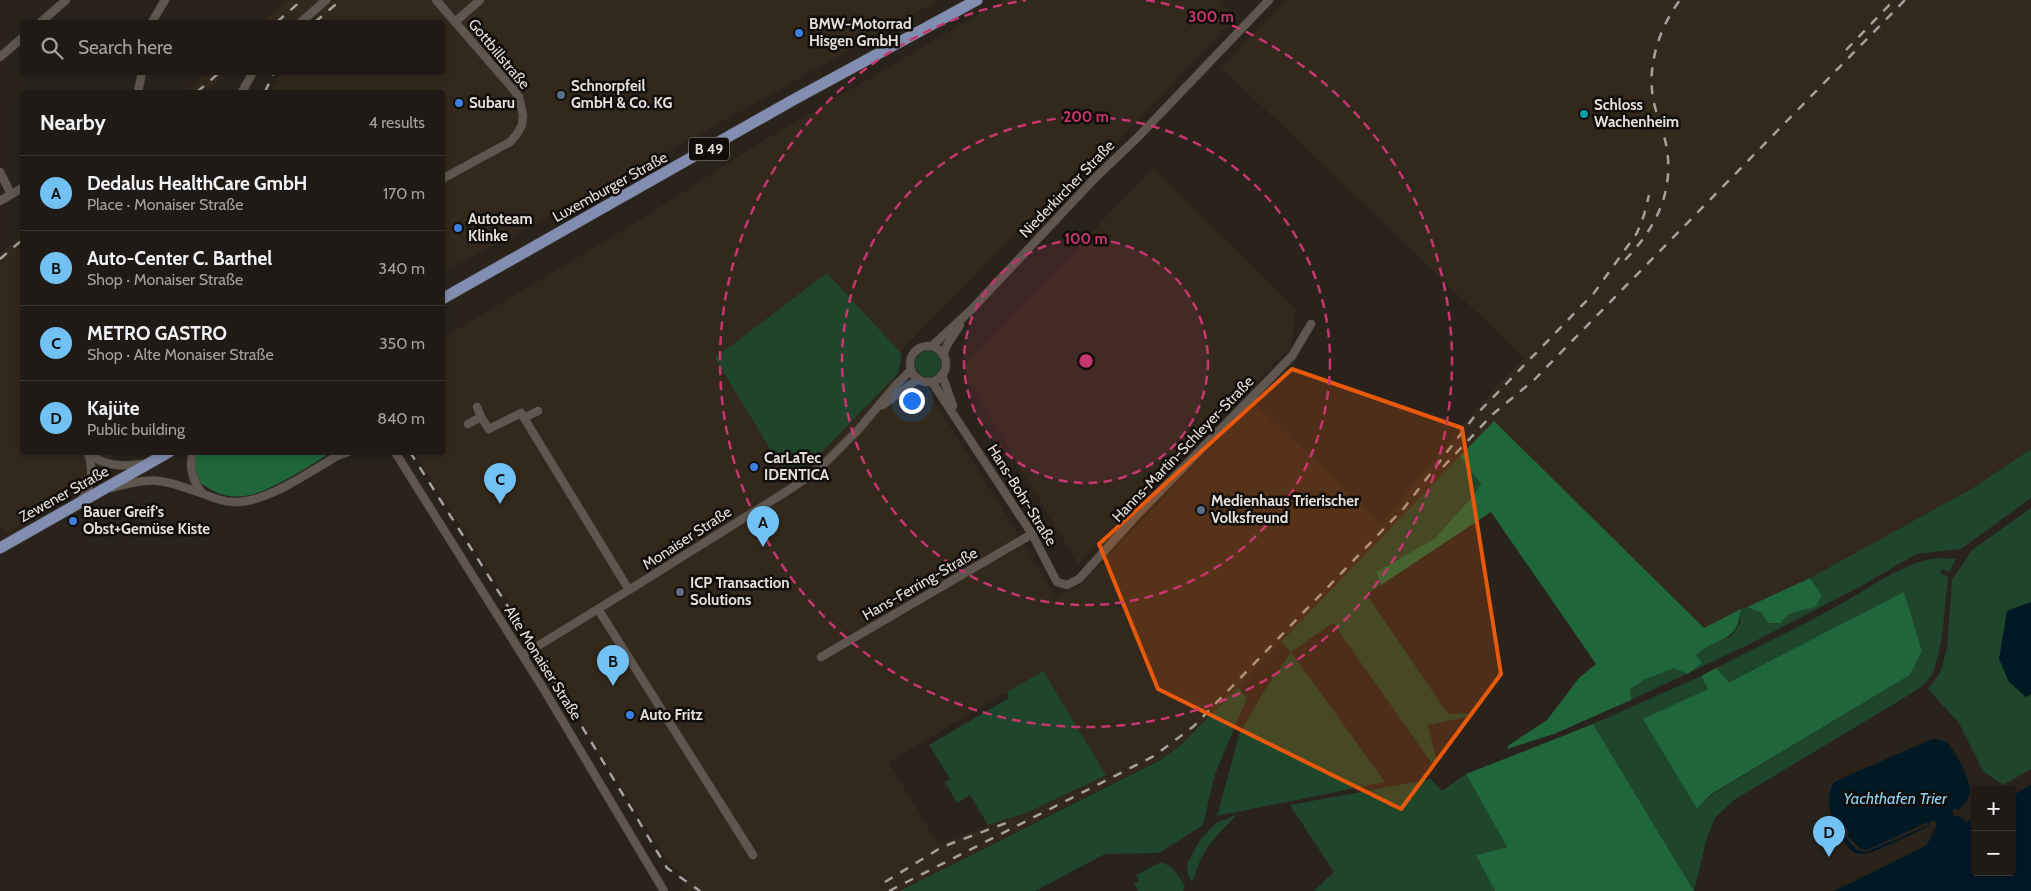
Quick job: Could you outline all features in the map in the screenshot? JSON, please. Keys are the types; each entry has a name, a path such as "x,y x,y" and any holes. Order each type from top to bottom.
{"main road":[{"name":"Luxemburger Straße","path":"445,296 794,100 977,0"},
{"name":"Zewener Straße","path":"0,548 164,455"}],"street":[{"path":"42,20 66,0"},
{"path":"153,20 165,0"},
{"path":"303,20 326,0"},
{"name":"Gottbillstraße","path":"436,0 519,97 523,115 522,125 510,142 445,177"},
{"name":"Gottbillstraße","path":"455,22 480,0"},
{"name":"Niederkircher Straße","path":"932,346 970,311 1269,0"},
{"path":"0,57 20,40"},
{"path":"138,90 141,75"},
{"path":"243,90 251,75"},
{"path":"0,172 11,194"},
{"path":"0,201 20,189"},
{"name":"Niederkircher Straße","path":"944,354 950,340 970,311"},
{"name":"Hanns-Martin-Schleyer-Straße","path":"1067,585 1079,579 1135,518 1292,356 1311,324"},
{"path":"925,346 932,346 944,354 946,363 942,375 932,382 918,379 911,370 910,362 913,353 925,346"},
{"name":"Monaiser Straße","path":"523,655 795,486 824,463 858,430 911,370"},
{"name":"Hans-Bohr-Straße","path":"942,375 956,415"},
{"name":"Monaiser Straße","path":"873,412 918,379"},
{"name":"Hans-Bohr-Straße","path":"932,382 956,415 1032,534 1057,582 1067,585"},
{"path":"477,408 488,429 521,413 629,590"},
{"path":"524,418 538,411"},
{"path":"468,424 481,417"},
{"path":"78,504 90,484 92,466 89,455"},
{"path":"91,455 101,461 115,465 149,464"},
{"path":"192,455 190,463 191,472 196,485 202,493"},
{"path":"98,492 134,482 154,480 174,483 202,493 212,499 225,502 256,499 278,490 337,455"},
{"name":"Alte Monaiser Straße","path":"397,455 523,655 664,891"},
{"name":"Hans-Ferring-Straße","path":"821,658 1032,534"},
{"path":"598,609 753,855"}],"highlighted area":[{"path":"1292,369 1462,428 1501,674 1401,809 1158,689 1099,544"}],"shaded area":[{"path":"288,0 940,0 596,192 445,271 445,90 271,90 279,75 445,75 445,20 264,20"},
{"path":"1003,0 1221,0 1234,20 1085,175 1078,169 900,352 827,273 851,424 893,379 911,393 932,398 1056,597 1081,584 1254,403 1382,524 1430,463 1436,460 1471,414 1524,358 1221,67 1286,0 2031,0 2031,449 1971,489 1810,578 1741,609 1705,629 1493,422 1181,745 1159,761 900,891 680,891 688,878 671,866 602,757 533,640 415,455 445,455 445,337 629,227 764,140","holes":["1043,671 1027,813 938,844 889,762"]},
{"path":"204,75 225,75 207,90 186,90"},
{"path":"1153,168 1296,309 1291,347 1164,471 1078,564 968,381 966,364"},
{"path":"20,236 20,455 115,455 7,534 0,525 0,254"}],"green space":[{"path":"827,273 902,354 898,373 893,379 818,456 789,480 715,358"},
{"path":"928,351 937,355 941,364 937,373 928,377 919,373 915,364 919,355"},
{"path":"1494,421 1704,628 1741,609 1739,620 1731,634 1696,655 1702,663 1688,674 1674,668 1644,680 1630,689 1631,700 1554,734 1507,749 1509,745 1547,720 1579,678 1596,664 1491,512 1381,585 1376,572 1434,539 1472,497 1481,484 1460,456"},
{"path":"2031,449 2031,498 1961,549 1916,554 1865,584 1748,645 1631,700 1630,689 1644,680 1674,667 1696,655 1705,647 1731,636 1740,623 1741,609 1747,607 1785,617 1801,609 1808,609 1822,595 1810,578 1971,489"},
{"path":"195,455 327,455 264,491 242,496 220,494 197,480 194,460"},
{"path":"1460,456 1481,484 1472,497 1434,539 1376,572 1381,585 1367,595 1448,714 1470,714 1472,716 1428,725 1436,758 1435,768 1333,623 1291,652 1281,642"},
{"path":"2031,508 2031,602 2007,611 2025,697 2031,694 2031,769 2003,785 1983,771 1959,723 1928,689 1941,671 1947,648 1952,580 1972,550"},
{"path":"1938,558 1956,559 1949,572 1943,569 1940,573 1948,577 1939,654 1932,674 1922,686 1908,696 1734,800 1715,818 1707,837 1694,891 1593,724 1701,676 1709,689 1644,719 1697,809 1710,796 1910,675 1922,651 1904,593 1728,682 1716,668 1824,613 1899,570 1925,560"},
{"path":"1810,578 1822,595 1816,607 1792,613 1781,623 1768,623 1761,612 1747,607"},
{"path":"1904,592 1922,651 1910,675 1710,795 1697,809 1643,719 1708,689 1701,676 1716,668 1729,682"},
{"path":"1291,652 1385,782 1217,816 1240,732 1264,691"},
{"path":"1043,671 1106,775 1026,813 988,825 970,795 957,803 945,782 950,779 929,745 1009,698 1007,692"},
{"path":"1238,687 1247,698 1215,774 1203,825 1159,853 1105,854 1035,891 900,891 1159,761 1181,745"},
{"path":"1593,724 1694,891 1495,891 1476,855 1507,847 1466,774"},
{"path":"1466,774 1507,847 1476,855 1495,891 1314,891 1334,872 1290,805 1431,779 1442,791"},
{"path":"1238,814 1210,844 1200,861 1193,882 1188,876 1187,864 1200,840 1216,823"},
{"path":"1159,863 1168,865 1175,871 1185,886 1183,891 1138,891 1134,884 1139,881 1136,875"}],"water":[{"path":"2031,602 2031,694 2026,697 2009,682 1999,659 2007,611"},
{"name":"Yachthafen Trier","path":"1932,739 1938,739 1947,743 1962,766 1970,788 1970,793 1960,810 1955,808 1952,812 1954,816 1958,816 1967,822 1971,820 1971,876 2016,876 2016,794 2031,785 2031,891 1834,891 1927,845 1937,825 1935,821 1931,821 1929,826 1886,846 1869,853 1856,853 1842,839 1849,835 1847,828 1838,831 1829,807 1829,795 1834,782"}],"pier":[{"path":"1928,822 1929,825 1866,852 1857,850 1845,837 1847,836 1861,849 1867,850"}],"railway":[{"path":"279,20 302,0"},
{"path":"317,20 341,0"},
{"path":"1625,260 1644,238 1658,214 1666,188 1668,159 1665,139 1652,93 1653,65 1665,24 1680,0"},
{"path":"1846,50 1894,0"},
{"path":"1443,467 1493,414 1534,380 1905,0"},
{"path":"199,90 217,75"},
{"path":"266,90 273,75"},
{"path":"889,891 1154,756 1194,726 1404,508 1474,417 1594,293 1637,233 1649,195"},
{"path":"0,259 20,242"},
{"path":"412,455 545,665 667,868 700,891"},
{"path":"885,882 942,847 1014,820"}],"place":[{"name":"BMW-Motorrad Hisgen GmbH","path":"799,33"},
{"name":"Schnorpfeil GmbH & Co. KG","path":"561,95"},
{"name":"Subaru","path":"459,103"},
{"name":"Schloss Wachenheim","path":"1584,114"},
{"name":"Autoteam Klinke","path":"458,228"},
{"name":"CarLaTec IDENTICA","path":"754,467"},
{"name":"METRO GASTRO","path":"500,504"},
{"name":"Medienhaus Trierischer Volksfreund","path":"1201,510"},
{"name":"Bauer Greif's Obst+Gemüse Kiste","path":"73,521"},
{"name":"Dedalus HealthCare GmbH","path":"763,547"},
{"name":"ICP Transaction Solutions","path":"680,592"},
{"name":"Auto-Center C. Barthel","path":"613,686"},
{"name":"Auto Fritz","path":"630,715"},
{"name":"Kajüte","path":"1829,857"}]}
